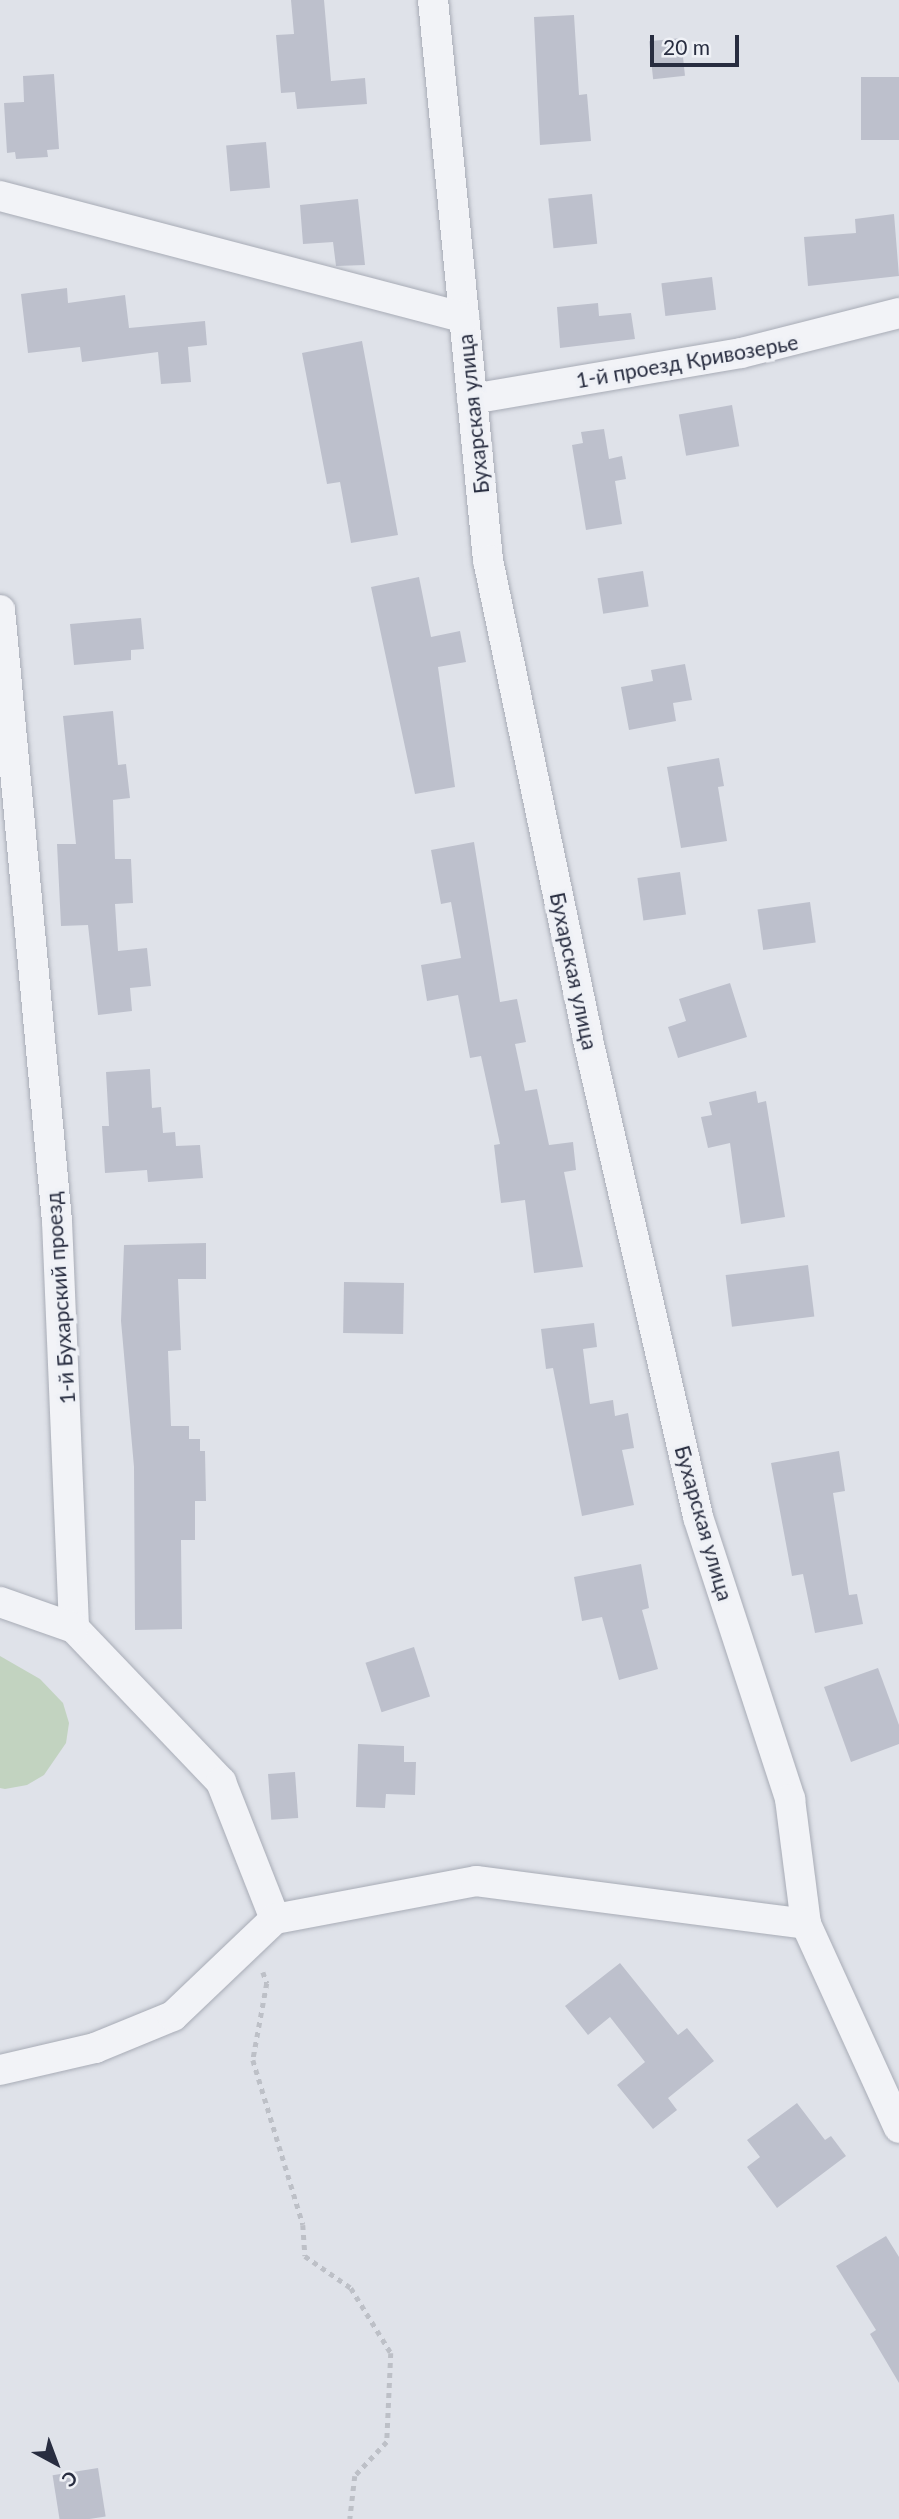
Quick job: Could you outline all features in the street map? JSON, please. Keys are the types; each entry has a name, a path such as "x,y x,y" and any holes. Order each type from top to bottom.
{"street":[{"name":"Бухарская улица","path":"433,0 488,560 588,1040 698,1517 790,1799 806,1924 899,2128"},
{"path":"0,196 464,318"},
{"name":"1-й проезд Кривозерье","path":"472,399 741,353 899,313"},
{"name":"1-й Бухарский проезд","path":"0,610 57,1221 74,1628"},
{"path":"0,1602 74,1628 221,1782 275,1919"},
{"path":"0,2070 95,2048 173,2015 275,1919 476,1881 806,1924"}],"path":[{"path":"251,1942 267,1983 253,2060 303,2225 305,2256 351,2288 391,2353 387,2441 355,2476 350,2519"}],"green space":[{"path":"0,1656 40,1679 63,1703 69,1723 66,1743 44,1775 27,1785 5,1789 0,1788"}],"building":[{"path":"291,0 324,0 331,81 365,78 367,104 297,109 295,92 281,93 276,35 294,34"},
{"path":"574,15 579,95 587,94 591,141 540,145 534,17"},
{"path":"681,38 685,76 653,79 649,41"},
{"path":"54,74 59,149 47,150 48,157 16,159 15,152 7,153 4,103 24,102 23,76"},
{"path":"861,77 899,77 899,140 861,140"},
{"path":"266,142 270,188 230,191 226,145"},
{"path":"592,194 597,244 553,248 548,199"},
{"path":"358,199 365,265 336,266 333,242 303,244 300,205"},
{"path":"894,214 899,276 808,286 804,237 856,233 855,219"},
{"path":"712,277 716,310 665,316 661,283"},
{"path":"67,288 68,303 125,295 129,328 205,321 207,345 188,347 191,382 161,384 158,352 82,362 80,347 28,353 21,294"},
{"path":"598,303 599,316 631,313 635,339 560,348 557,307"},
{"path":"362,341 398,535 351,543 340,482 327,484 302,353"},
{"path":"732,405 739,446 686,456 679,414"},
{"path":"604,429 609,459 622,456 626,479 615,481 622,524 586,530 572,445 583,443 581,432"},
{"path":"643,571 649,607 603,614 598,578"},
{"path":"419,577 431,637 460,631 466,662 438,667 455,787 415,794 371,587"},
{"path":"141,618 144,649 131,650 131,660 74,665 70,624"},
{"path":"685,664 692,700 673,703 676,721 629,730 621,687 653,681 651,670"},
{"path":"113,711 118,765 126,764 130,798 113,800 115,859 131,859 133,903 115,904 118,951 147,948 151,986 130,988 132,1011 98,1015 88,925 61,926 57,844 76,844 63,716"},
{"path":"719,758 724,786 718,787 727,841 681,848 667,767"},
{"path":"474,842 500,1002 517,999 526,1042 515,1044 525,1091 537,1089 549,1145 573,1142 576,1170 564,1172 583,1267 534,1273 525,1200 501,1203 494,1145 500,1144 481,1056 470,1058 458,995 427,1001 421,965 461,958 451,902 441,904 431,850"},
{"path":"680,872 686,915 643,921 637,878"},
{"path":"810,902 816,943 763,950 758,909"},
{"path":"730,983 747,1037 678,1058 668,1027 686,1021 679,999"},
{"path":"150,1069 152,1108 161,1107 163,1133 175,1132 176,1146 200,1145 203,1178 148,1182 147,1170 105,1173 102,1126 109,1126 106,1072"},
{"path":"756,1091 758,1103 766,1101 785,1217 741,1224 730,1143 708,1148 701,1117 712,1115 709,1102"},
{"path":"206,1243 206,1279 178,1279 181,1350 168,1351 171,1426 189,1426 189,1439 200,1439 200,1451 205,1451 206,1501 195,1501 195,1540 181,1540 182,1629 135,1630 134,1467 121,1321 124,1245"},
{"path":"808,1265 814,1317 732,1327 726,1275"},
{"path":"344,1282 404,1283 403,1334 343,1333"},
{"path":"594,1323 597,1347 583,1349 590,1404 613,1400 615,1416 628,1413 634,1448 622,1450 634,1505 582,1516 553,1368 546,1369 541,1329"},
{"path":"839,1451 845,1491 833,1493 849,1595 857,1594 863,1624 815,1633 803,1574 792,1576 771,1463"},
{"path":"641,1564 649,1608 642,1610 658,1669 619,1680 602,1617 582,1621 574,1577"},
{"path":"414,1647 430,1696 382,1712 365,1663"},
{"path":"878,1668 899,1725 899,1744 851,1762 824,1687"},
{"path":"358,1744 404,1746 404,1762 416,1762 415,1795 386,1794 385,1808 356,1807"},
{"path":"295,1772 298,1818 271,1820 268,1774"},
{"path":"620,1963 678,2035 687,2028 714,2061 668,2098 677,2110 653,2129 617,2085 645,2062 610,2017 588,2035 565,2006"},
{"path":"797,2103 825,2140 831,2136 846,2156 777,2208 747,2167 760,2157 747,2140"},
{"path":"886,2236 899,2257 899,2383 870,2334 876,2330 836,2266"},
{"path":"98,2468 106,2516 60,2519 53,2475"}]}
